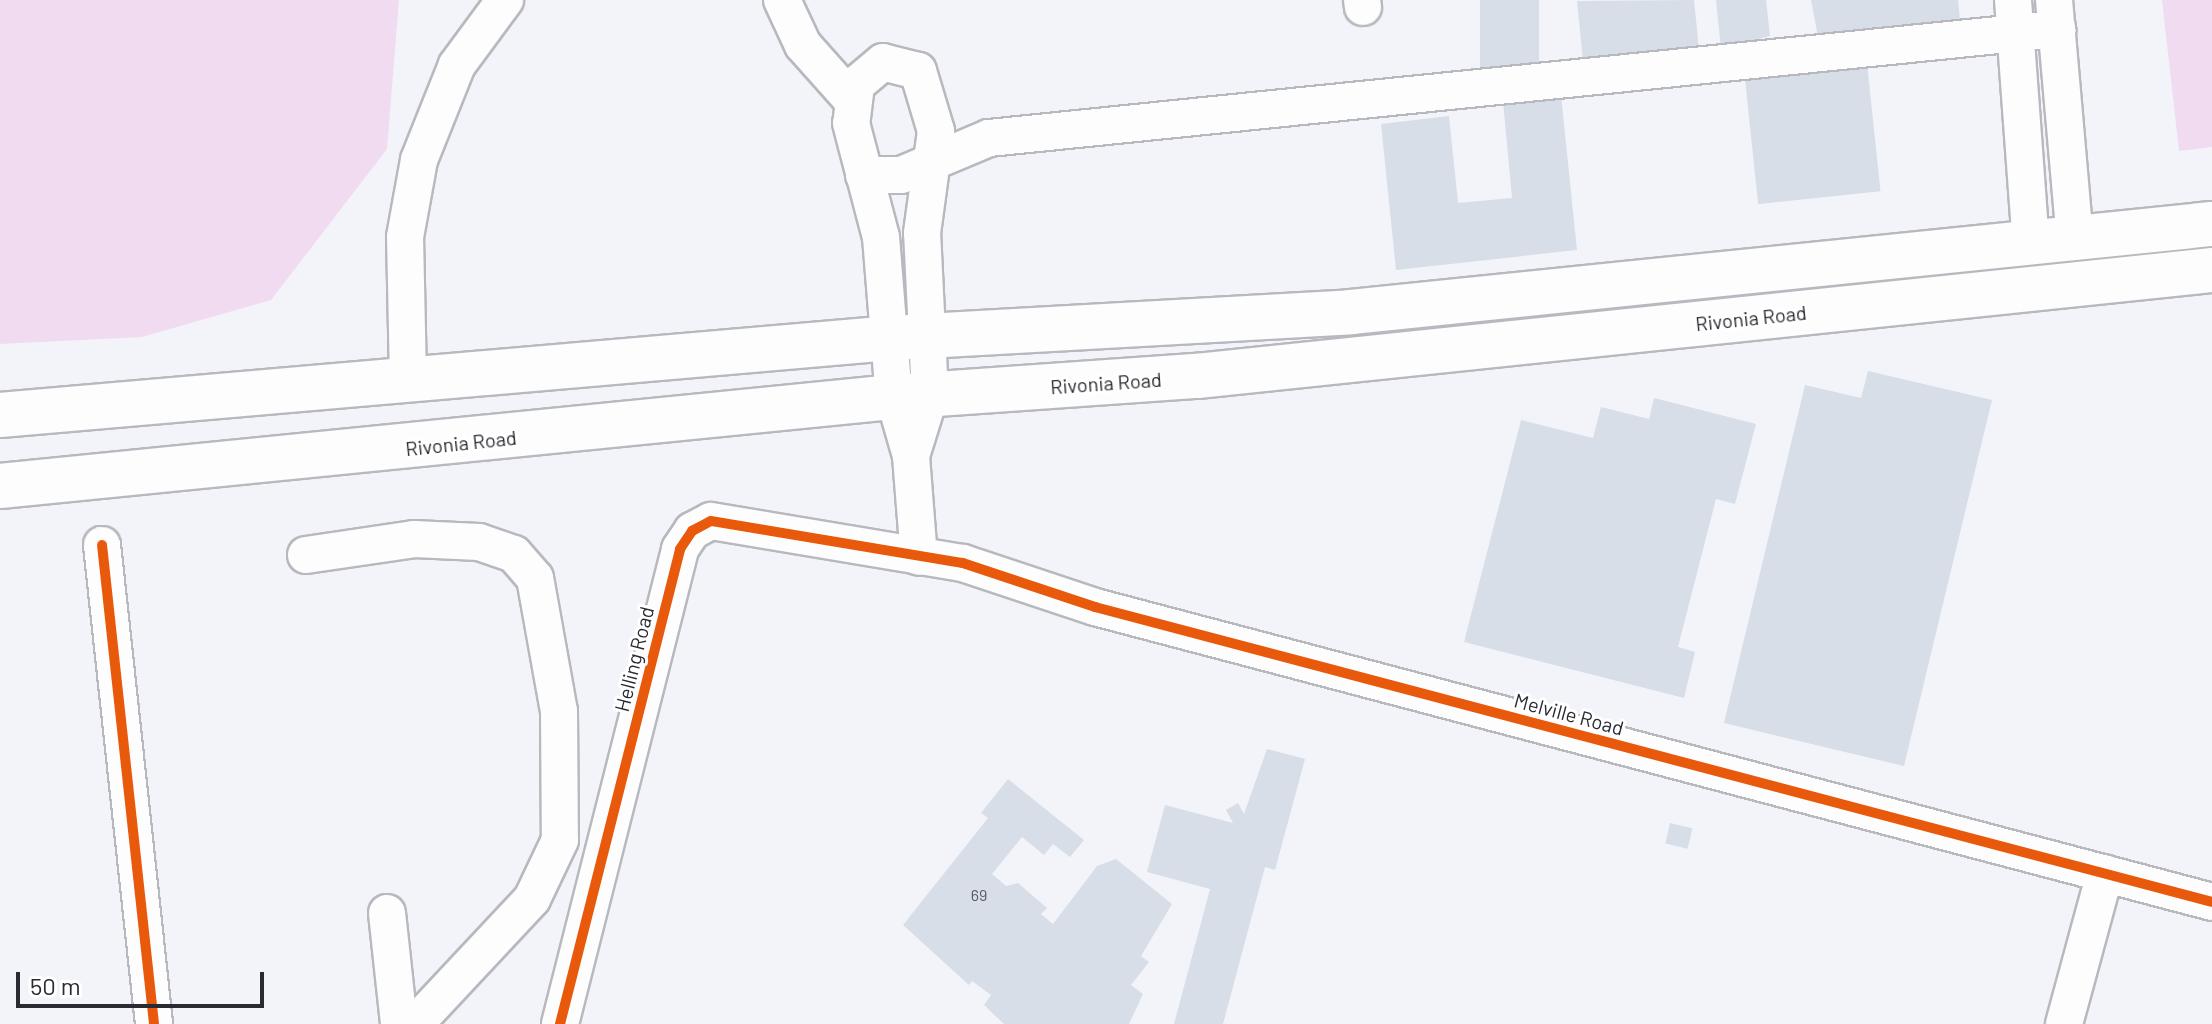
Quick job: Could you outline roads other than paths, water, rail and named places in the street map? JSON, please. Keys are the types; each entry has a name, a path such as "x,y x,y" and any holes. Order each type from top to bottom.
{"main road":[{"path":"0,415 909,337 1351,312 2212,224"},
{"name":"Rivonia Road","path":"0,486 912,396 1197,376 2212,270"}],"street":[{"path":"408,379 405,237 419,160 457,65 505,0"},
{"path":"782,0 803,45 852,100 864,175 909,337"},
{"path":"2013,0 2031,243"},
{"path":"864,175 901,175 932,165 954,147 989,138 1370,103 2016,36 2055,14 2075,239"},
{"path":"852,100 867,69 883,62 918,71 932,101 932,165 909,337 911,456 919,557"},
{"name":"Helling Road","path":"560,1024 680,549 692,531 734,522 919,557"},
{"path":"306,555 414,539 479,542 514,554 535,578 559,711 560,840 532,899 415,1024"},
{"path":"102,545 154,1024"},
{"name":"Melville Road","path":"919,557 963,563 1095,607 2212,902"},
{"path":"2064,1024 2105,873"},
{"path":"387,913 399,1024"}]}
